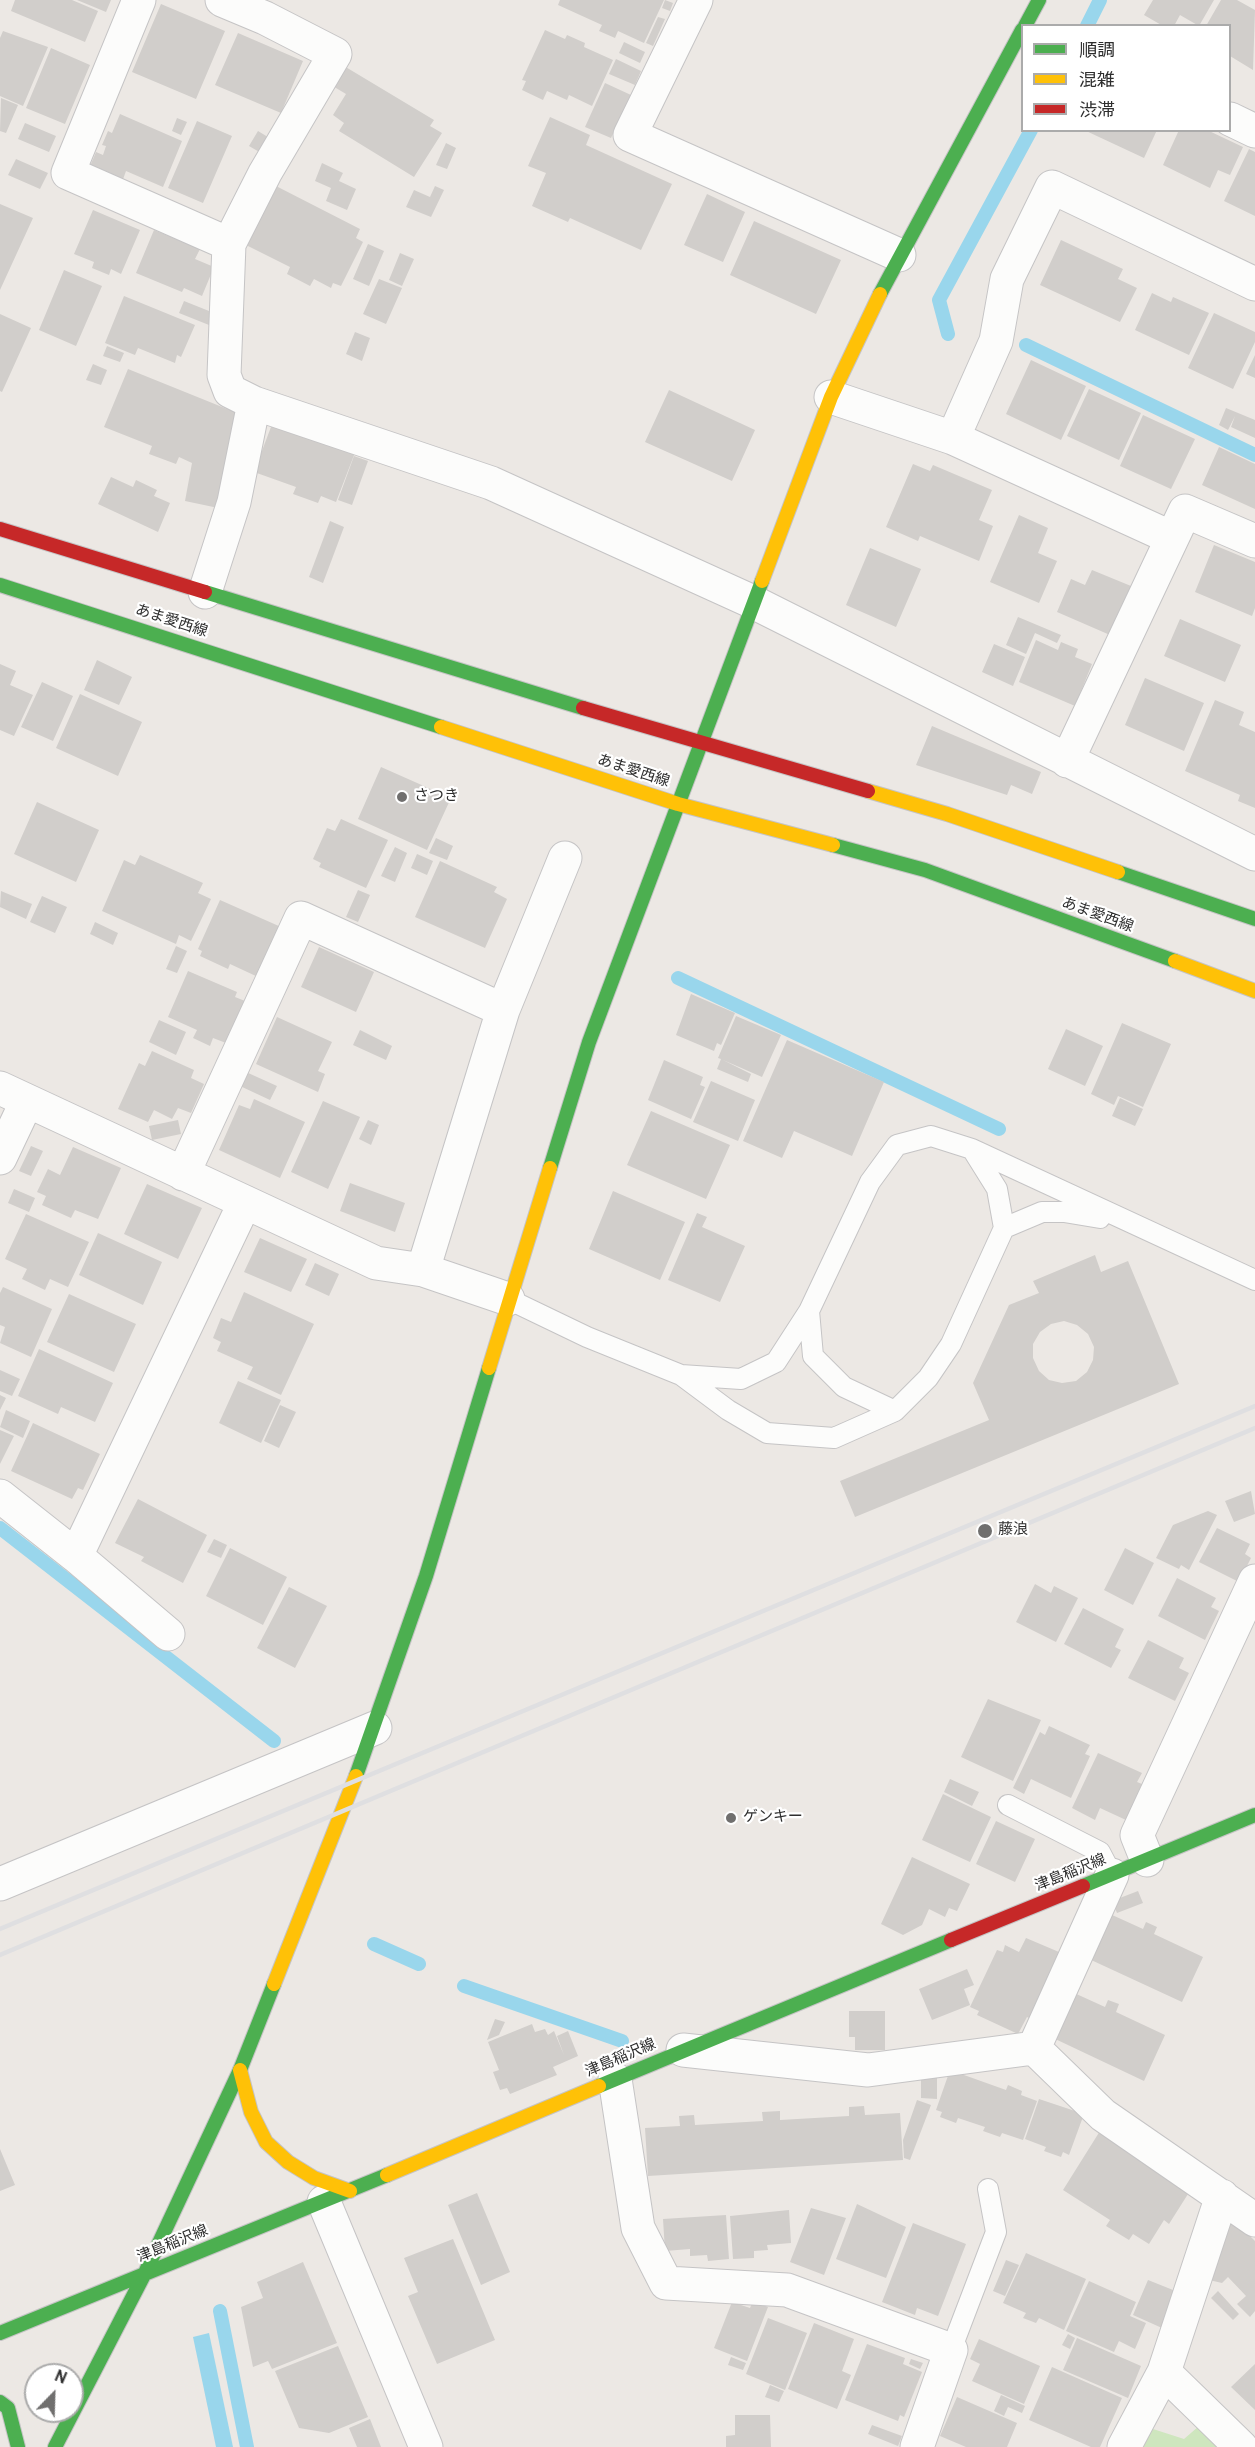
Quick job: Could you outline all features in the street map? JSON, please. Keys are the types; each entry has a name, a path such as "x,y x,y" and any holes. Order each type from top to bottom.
{"main road":[{"path":"1026,24 1039,0"},
{"path":"55,2447 144,2275 240,2070 375,1728 426,1576 508,1299 589,1042 831,397 898,255 1021,34"},
{"path":"0,530 549,698 947,814 1255,919"},
{"name":"あま愛西線","path":"0,585 678,804 925,870 1255,991"},
{"name":"津島稲沢線","path":"0,2333 337,2197 683,2050 1255,1815"},
{"path":"240,2070 251,2112 266,2142 288,2162 314,2178 337,2197"},
{"path":"0,2402 8,2408 18,2447"}],"street":[{"path":"139,0 68,173 229,244"},
{"path":"222,0 336,54 265,173 229,244 224,375 230,391 254,403 491,483 753,602 1255,854"},
{"path":"696,0 630,135 898,255"},
{"path":"1231,119 1255,131"},
{"path":"953,438 996,341 1007,279 1052,187 1255,284"},
{"path":"831,397 953,438 1172,538"},
{"path":"205,592 234,502 254,403"},
{"path":"1067,761 1185,511 1255,542"},
{"path":"423,1270 503,1010 565,858"},
{"path":"183,1174 302,918 503,1010"},
{"path":"0,1158 14,1094 376,1263 423,1270 508,1299"},
{"path":"76,1556 245,1202"},
{"path":"0,1496 76,1556 168,1634"},
{"path":"1147,1860 1137,1835 1255,1581"},
{"path":"0,1884 375,1728"},
{"path":"0,1855 36,1869"},
{"path":"1034,2048 1112,1875"},
{"path":"683,2050 868,2070 1034,2048"},
{"path":"1034,2048 1102,2115 1255,2220"},
{"path":"615,2079 638,2228 666,2283 787,2290 951,2350 917,2447"},
{"path":"1124,2447 1164,2372 1222,2196"},
{"path":"337,2197 426,2447"},
{"path":"1164,2372 1241,2447"}],"lane":[{"path":"681,1375 741,1379 776,1362 808,1311 870,1182 897,1145 931,1136 972,1149 1123,1221 1255,1280"},
{"path":"508,1299 587,1337 681,1375 728,1410 767,1433 834,1438 895,1411 928,1378 951,1344 1004,1228 997,1189 972,1149"},
{"path":"1004,1228 1042,1212 1064,1212 1123,1221"},
{"path":"808,1311 813,1356 844,1387 895,1411"},
{"path":"1008,1805 1100,1852 1112,1875"},
{"path":"951,2350 996,2232 988,2189"}],"green space":[{"path":"1199,2426 1221,2447 1135,2447 1140,2437 1153,2429 1184,2439"}],"water":[{"path":"209,2333 233,2447 216,2447 193,2337"}],"building":[{"path":"15,0 72,0 98,11 85,42 11,11"},
{"path":"77,0 111,0 106,12"},
{"path":"560,0 664,0 644,43 618,31 615,38 599,31 602,25 558,5"},
{"path":"665,0 673,3 670,11 662,8"},
{"path":"1153,0 1214,0 1200,24 1196,24 1180,15 1175,24 1160,24 1144,15"},
{"path":"1221,0 1237,0 1255,10 1253,70 1231,57 1231,24 1207,24"},
{"path":"161,4 225,31 196,99 132,72"},
{"path":"658,17 665,19 653,46 646,43"},
{"path":"545,30 565,39 567,35 585,43 584,47 613,60 592,106 569,95 567,100 547,91 543,100 522,90 526,81 522,80"},
{"path":"3,31 48,47 23,106 0,96 0,38"},
{"path":"238,33 303,61 281,113 215,85"},
{"path":"624,42 645,52 640,63 619,53"},
{"path":"51,48 90,65 65,124 26,108"},
{"path":"616,59 641,71 635,85 609,74"},
{"path":"344,66 434,120 430,126 442,133 414,177 339,131 344,123 333,115 346,94 331,85"},
{"path":"605,83 631,95 611,138 585,127"},
{"path":"1,98 18,105 6,133 0,131"},
{"path":"120,114 182,141 163,187 126,171 121,185 88,171 96,152 103,155 106,146 102,145 108,131 112,133"},
{"path":"550,117 590,135 586,145 672,184 641,250 570,218 568,222 532,206 546,173 528,166"},
{"path":"177,118 187,122 181,135 172,131"},
{"path":"197,121 232,136 203,203 168,188"},
{"path":"25,123 56,136 49,152 18,139"},
{"path":"258,131 276,142 268,157 249,146"},
{"path":"1088,132 1156,132 1144,158"},
{"path":"1178,132 1211,132 1243,147 1230,175 1218,170 1210,188 1163,165"},
{"path":"446,143 456,148 447,169 436,165"},
{"path":"1249,149 1255,152 1255,216 1224,201"},
{"path":"16,159 48,173 40,189 8,175"},
{"path":"322,163 343,173 339,181 356,189 347,210 326,201 331,188 315,181"},
{"path":"276,186 360,229 356,238 363,242 341,286 333,283 331,288 314,279 310,286 287,274 290,267 246,245"},
{"path":"435,186 444,190 431,217 406,207 414,190 430,197"},
{"path":"707,194 745,212 723,262 684,245"},
{"path":"0,204 33,218 0,290"},
{"path":"93,210 140,230 121,274 111,269 109,275 92,268 94,262 74,254"},
{"path":"754,221 841,260 816,314 730,275"},
{"path":"154,230 200,249 195,259 214,267 202,296 184,288 182,292 136,273"},
{"path":"1061,240 1123,269 1118,279 1137,288 1120,322 1040,285"},
{"path":"368,244 384,251 369,286 353,279"},
{"path":"400,253 414,259 402,286 389,280"},
{"path":"64,270 102,286 76,346 39,330"},
{"path":"379,279 402,288 386,324 363,314"},
{"path":"1152,293 1171,302 1173,297 1209,313 1189,355 1135,330"},
{"path":"124,296 195,325 181,357 177,355 175,363 138,348 135,355 105,343"},
{"path":"184,301 214,313 209,325 179,313"},
{"path":"1214,313 1255,332 1255,342 1233,389 1188,368"},
{"path":"0,314 31,328 2,392 0,391"},
{"path":"355,332 370,338 362,361 346,354"},
{"path":"107,346 124,353 120,362 103,356"},
{"path":"1255,355 1255,378 1246,374"},
{"path":"1031,360 1086,386 1061,440 1006,414"},
{"path":"93,364 107,370 101,385 86,380"},
{"path":"128,369 242,415 223,509 185,501 192,463 179,457 176,464 149,454 152,446 104,427"},
{"path":"1089,389 1141,413 1119,460 1067,436"},
{"path":"669,390 755,430 732,481 645,442"},
{"path":"1226,408 1255,420 1255,438 1231,427 1235,416 1228,430 1219,425"},
{"path":"1143,415 1195,439 1171,489 1120,466"},
{"path":"274,419 356,450 336,502 321,496 318,503 293,494 296,487 254,472"},
{"path":"1219,447 1255,464 1255,509 1202,485"},
{"path":"354,456 368,461 352,505 338,500"},
{"path":"913,464 930,471 933,465 992,490 979,520 993,526 979,561 920,536 918,541 886,527"},
{"path":"111,477 133,487 136,480 157,490 154,496 170,503 158,532 98,504"},
{"path":"1019,515 1048,528 1038,553 1057,561 1039,603 990,582"},
{"path":"330,521 344,527 323,583 309,577"},
{"path":"1214,545 1255,562 1255,608 1252,616 1195,592"},
{"path":"870,548 921,569 896,627 846,605"},
{"path":"1092,570 1131,586 1110,635 1057,612 1071,579 1085,585"},
{"path":"1018,617 1061,635 1057,643 1035,633 1026,654 1006,645"},
{"path":"1180,619 1241,645 1225,682 1164,656"},
{"path":"1036,640 1058,650 1061,642 1078,649 1075,657 1092,664 1075,706 1019,682"},
{"path":"994,644 1025,657 1013,686 982,672"},
{"path":"97,660 132,677 119,705 84,690"},
{"path":"0,664 16,671 10,685 33,695 14,736 0,730"},
{"path":"1145,678 1204,703 1184,751 1125,725"},
{"path":"42,682 73,696 53,741 21,727"},
{"path":"80,694 142,722 118,776 56,748"},
{"path":"1215,700 1244,712 1239,725 1255,732 1255,808 1238,801 1240,795 1185,771"},
{"path":"932,726 1041,772 1032,794 1011,785 1007,795 916,765"},
{"path":"381,767 451,798 427,850 358,819"},
{"path":"37,802 99,830 76,882 14,854"},
{"path":"341,819 388,840 366,888 319,867 321,863 313,859 327,828 335,831"},
{"path":"436,838 453,846 447,860 429,853"},
{"path":"395,847 407,853 395,882 381,876"},
{"path":"417,854 433,861 427,875 411,868"},
{"path":"140,855 203,883 198,893 211,899 191,941 179,935 176,944 102,911 124,860 135,865"},
{"path":"440,861 497,887 494,892 507,899 485,948 415,917"},
{"path":"358,890 370,895 358,922 346,917"},
{"path":"1,891 32,904 26,919 0,907"},
{"path":"42,896 67,907 55,933 30,922"},
{"path":"220,900 281,927 258,977 230,964 228,969 200,956 202,951 198,949"},
{"path":"95,922 118,933 113,945 90,934"},
{"path":"176,946 187,951 177,973 166,969"},
{"path":"319,947 374,972 356,1012 301,987"},
{"path":"188,971 237,992 235,997 245,1001 226,1043 213,1038 210,1046 193,1038 197,1030 168,1017"},
{"path":"691,994 735,1013 721,1045 717,1043 714,1051 676,1035"},
{"path":"736,1016 781,1035 762,1077 723,1060 751,1074 748,1082 717,1069 721,1059 718,1058"},
{"path":"277,1017 332,1042 318,1071 325,1074 318,1092 256,1064"},
{"path":"159,1020 186,1032 176,1055 149,1042"},
{"path":"1122,1023 1171,1044 1143,1107 1118,1096 1114,1105 1091,1094"},
{"path":"1066,1029 1103,1046 1085,1086 1048,1069"},
{"path":"360,1030 392,1046 386,1060 353,1045"},
{"path":"787,1040 884,1082 852,1156 794,1131 782,1158 743,1141"},
{"path":"152,1051 194,1070 191,1078 204,1084 191,1113 178,1108 172,1119 154,1110 148,1122 118,1109 139,1063 145,1066"},
{"path":"664,1060 703,1077 700,1085 705,1087 691,1119 648,1100"},
{"path":"246,1072 277,1086 270,1100 240,1086"},
{"path":"711,1081 755,1100 738,1141 693,1122"},
{"path":"1120,1098 1143,1109 1135,1126 1112,1116"},
{"path":"254,1099 305,1122 280,1178 219,1150 239,1105 250,1109"},
{"path":"323,1101 360,1117 328,1189 291,1172"},
{"path":"651,1111 730,1145 706,1199 627,1165"},
{"path":"178,1120 181,1134 152,1140 149,1126"},
{"path":"368,1120 379,1125 371,1145 359,1139"},
{"path":"31,1146 43,1151 31,1176 19,1171"},
{"path":"73,1147 121,1168 98,1219 75,1210 71,1218 42,1205 46,1196 37,1192 48,1169 60,1175"},
{"path":"350,1183 405,1203 395,1232 340,1211"},
{"path":"147,1184 202,1208 178,1259 124,1234"},
{"path":"14,1189 35,1198 29,1212 8,1203"},
{"path":"613,1191 685,1222 660,1280 589,1249"},
{"path":"697,1213 707,1217 702,1227 745,1246 720,1302 668,1280"},
{"path":"26,1214 89,1242 68,1287 50,1279 45,1290 22,1279 27,1269 5,1259"},
{"path":"98,1233 162,1262 143,1305 79,1275"},
{"path":"260,1238 307,1259 291,1292 244,1272"},
{"path":"1095,1255 1101,1272 1128,1261 1179,1384 855,1517 840,1481 989,1420 973,1383 1009,1305 1039,1293 1033,1281","holes":["1064,1321 1077,1325 1088,1334 1094,1347 1093,1360 1087,1372 1076,1381 1062,1383 1049,1380 1039,1371 1033,1358 1033,1344 1040,1332 1051,1324"]},
{"path":"315,1263 339,1274 329,1296 305,1285"},
{"path":"3,1287 52,1309 31,1357 0,1343 5,1327 0,1325 0,1293"},
{"path":"244,1292 314,1324 281,1395 247,1379 253,1367 217,1351 221,1342 213,1338 221,1318 231,1322"},
{"path":"69,1294 136,1324 114,1372 47,1342"},
{"path":"39,1349 113,1383 95,1422 61,1407 58,1414 18,1396"},
{"path":"0,1370 20,1379 12,1396 0,1391"},
{"path":"238,1381 281,1400 261,1443 219,1423"},
{"path":"0,1395 6,1398 0,1410"},
{"path":"280,1405 296,1412 279,1448 264,1441"},
{"path":"6,1410 30,1421 23,1438 0,1427"},
{"path":"33,1423 100,1454 83,1490 78,1488 72,1499 11,1471"},
{"path":"0,1430 14,1436 0,1464"},
{"path":"1251,1491 1255,1514 1234,1522 1225,1501"},
{"path":"138,1499 207,1535 183,1583 141,1561 144,1557 115,1543"},
{"path":"1208,1511 1217,1515 1189,1570 1181,1565 1179,1569 1156,1558 1173,1525"},
{"path":"1217,1528 1250,1544 1245,1554 1251,1558 1239,1582 1199,1562"},
{"path":"214,1539 227,1545 221,1558 207,1552"},
{"path":"230,1548 287,1577 263,1625 206,1596"},
{"path":"1125,1548 1154,1563 1133,1605 1104,1590"},
{"path":"1177,1578 1216,1598 1211,1607 1219,1611 1205,1640 1158,1616"},
{"path":"1035,1584 1051,1593 1054,1586 1078,1598 1056,1642 1016,1622"},
{"path":"289,1587 327,1606 295,1668 257,1648"},
{"path":"1083,1608 1124,1629 1115,1647 1121,1650 1111,1668 1064,1644"},
{"path":"1148,1640 1184,1658 1179,1668 1189,1673 1175,1701 1128,1678"},
{"path":"988,1699 1041,1720 1013,1781 961,1757"},
{"path":"1049,1726 1090,1745 1085,1754 1090,1756 1071,1798 1031,1779 1024,1794 1013,1788 1040,1732 1045,1735"},
{"path":"1098,1753 1142,1773 1137,1782 1142,1784 1126,1820 1100,1808 1095,1820 1072,1808"},
{"path":"950,1779 979,1792 972,1806 944,1792"},
{"path":"943,1794 991,1817 970,1862 922,1840"},
{"path":"996,1821 1035,1839 1015,1882 976,1864"},
{"path":"912,1857 970,1884 957,1911 949,1908 945,1917 929,1909 922,1925 903,1935 881,1924"},
{"path":"1138,1891 1143,1903 1117,1913 1112,1901"},
{"path":"1110,1914 1143,1929 1146,1922 1157,1927 1154,1934 1203,1957 1182,2002 1089,1959"},
{"path":"1026,1938 1059,1952 1052,1967 1055,1969 1031,2019 1027,2017 1018,2034 977,2015 979,2011 970,2007 997,1950 1003,1952 1005,1945 1019,1952"},
{"path":"967,1969 974,1985 964,1989 970,2005 932,2020 919,1989"},
{"path":"1072,1992 1105,2007 1108,2000 1119,2004 1116,2012 1165,2035 1144,2081 1051,2037"},
{"path":"849,2011 885,2011 885,2050 855,2050 855,2037 849,2037"},
{"path":"495,2019 505,2022 499,2035 487,2040"},
{"path":"532,2024 535,2032 545,2029 548,2035 554,2031 564,2055 557,2036 568,2031 578,2056 553,2067 557,2075 510,2094 507,2088 500,2090 493,2072 499,2070 488,2042"},
{"path":"950,2070 1006,2090 1008,2085 1022,2091 1021,2095 1037,2101 1023,2140 1002,2133 1000,2137 983,2131 985,2127 958,2118 956,2123 940,2117 942,2112 936,2110"},
{"path":"937,2074 937,2099 921,2098 921,2075"},
{"path":"1039,2099 1084,2114 1069,2155 1063,2152 1061,2157 1044,2151 1046,2147 1025,2139"},
{"path":"917,2100 931,2105 910,2160 904,2158 903,2140"},
{"path":"864,2106 865,2115 900,2113 903,2160 648,2176 645,2128 680,2126 679,2116 694,2115 695,2125 763,2121 762,2112 780,2111 780,2120 849,2116 849,2107"},
{"path":"1100,2131 1186,2185 1182,2190 1188,2194 1169,2224 1164,2220 1149,2244 1133,2234 1129,2240 1106,2226 1110,2220 1063,2190"},
{"path":"0,2149 15,2185 0,2191"},
{"path":"477,2193 510,2272 481,2285 448,2205"},
{"path":"857,2204 906,2227 886,2278 836,2259"},
{"path":"811,2208 846,2218 824,2275 790,2262"},
{"path":"789,2210 791,2243 767,2245 768,2250 754,2251 754,2258 733,2259 730,2216"},
{"path":"726,2215 729,2259 708,2261 707,2255 690,2256 690,2249 665,2251 663,2219"},
{"path":"1234,2220 1255,2241 1255,2311 1250,2317 1237,2304 1246,2296 1228,2277 1222,2283 1209,2280 1221,2233"},
{"path":"913,2223 966,2244 938,2316 917,2308 915,2315 882,2302"},
{"path":"453,2239 495,2340 437,2364 408,2296 418,2292 404,2258"},
{"path":"1026,2253 1086,2279 1064,2330 1039,2318 1036,2323 1023,2318 1026,2313 1003,2303"},
{"path":"1006,2260 1019,2265 1005,2296 993,2291"},
{"path":"303,2262 337,2343 272,2369 268,2361 253,2367 241,2307 263,2298 257,2282"},
{"path":"1148,2280 1178,2292 1162,2328 1133,2315"},
{"path":"1089,2281 1136,2302 1130,2316 1146,2323 1135,2349 1119,2341 1114,2352 1066,2331"},
{"path":"1218,2291 1239,2314 1233,2320 1211,2298"},
{"path":"753,2301 768,2307 747,2361 714,2348 732,2302 750,2308"},
{"path":"768,2318 807,2333 785,2390 746,2374"},
{"path":"814,2323 854,2339 842,2371 851,2375 837,2409 788,2389"},
{"path":"1068,2334 1075,2338 1070,2349 1062,2345"},
{"path":"1077,2338 1141,2366 1128,2398 1063,2370"},
{"path":"979,2339 1040,2366 1024,2404 972,2381 980,2364 970,2359"},
{"path":"867,2344 905,2358 903,2364 922,2372 904,2417 900,2415 898,2421 845,2400"},
{"path":"338,2346 368,2417 329,2433 299,2428 275,2371"},
{"path":"731,2357 746,2363 743,2370 728,2365"},
{"path":"911,2359 923,2363 920,2369 909,2364"},
{"path":"1255,2364 1255,2410 1231,2387"},
{"path":"1052,2367 1122,2398 1100,2447 1091,2447 1029,2420"},
{"path":"770,2385 784,2391 779,2402 765,2397"},
{"path":"1001,2395 1025,2406 1022,2413 1008,2407 1004,2416 994,2411"},
{"path":"957,2397 1017,2423 1007,2447 966,2447 940,2436"},
{"path":"735,2415 770,2415 771,2447 726,2447 726,2436 735,2435"},
{"path":"370,2419 381,2447 357,2447 349,2428"},
{"path":"872,2425 902,2436 898,2446 868,2434"}],"waterway":[{"path":"1088,24 1100,0"},
{"path":"948,334 939,300 1030,132"},
{"path":"1026,345 1255,455"},
{"path":"678,978 999,1129"},
{"path":"0,1528 274,1741"},
{"path":"374,1944 419,1964"},
{"path":"464,1986 622,2041"},
{"path":"220,2311 247,2447"}],"railway":[{"path":"0,1929 1255,1406"},
{"path":"0,1955 1255,1428"}],"traffic: fast":[{"path":"1026,24 1039,0"},
{"path":"880,294 1021,32"},
{"path":"550,1168 589,1042 762,581"},
{"path":"0,585 441,727"},
{"path":"205,592 583,708"},
{"path":"833,845 925,870 1175,961"},
{"path":"1118,872 1255,919"},
{"path":"356,1776 426,1576 489,1368"},
{"path":"1083,1886 1255,1815"},
{"path":"599,2086 951,1940"},
{"path":"55,2447 144,2275 240,2070 274,1984"},
{"path":"0,2333 387,2175"},
{"path":"0,2402 8,2408 18,2447"}],"traffic: slow":[{"path":"762,581 831,397 880,294"},
{"path":"441,727 678,804 833,845"},
{"path":"868,791 947,814 1118,872"},
{"path":"1175,961 1255,991"},
{"path":"489,1368 550,1168"},
{"path":"274,1984 356,1776"},
{"path":"240,2070 251,2112 266,2142 288,2162 314,2178 350,2191"},
{"path":"387,2175 599,2086"}],"traffic: jam":[{"path":"0,529 205,592"},
{"path":"583,708 868,791"},
{"path":"951,1940 1083,1886"}],"place":[{"name":"さつき","path":"402,797"},
{"name":"藤浪","path":"985,1531"},
{"name":"ゲンキー","path":"731,1818"}]}
